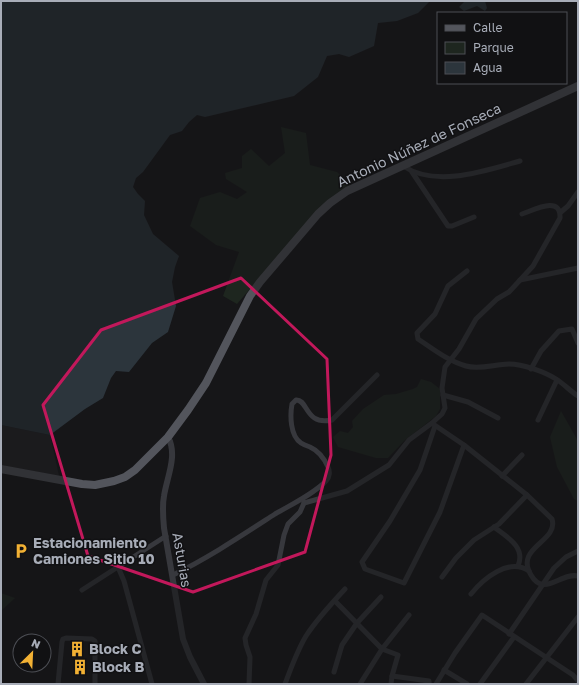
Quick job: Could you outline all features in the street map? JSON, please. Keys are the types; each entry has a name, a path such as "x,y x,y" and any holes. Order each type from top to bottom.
{"main road":[{"name":"Antonio Núñez de Fonseca","path":"1,469 95,485 120,479 135,470 168,437 206,383 246,304 255,290 327,206 341,195 578,86"}],"street":[{"path":"403,166 412,172 428,176 452,177 481,172 520,161"},
{"path":"412,172 448,226 452,226 474,217"},
{"path":"173,576 196,564 284,509 304,501 340,493 359,484 389,465 409,440 434,424 445,408 442,388 445,367 459,349 476,319 497,299 508,292 533,266 544,249 560,218 561,212 568,206 578,192"},
{"path":"522,214 549,205 555,206 561,212"},
{"path":"520,280 578,268"},
{"path":"467,271 448,286 435,314 417,333 418,339 450,360 468,367 509,364 547,374 578,396"},
{"path":"531,369 541,351 559,331 572,329 577,339"},
{"path":"249,684 250,657 245,638 256,614 266,580 278,565 284,535 288,524 300,512 304,501 326,481 330,472 321,454 301,443 296,437 291,417 293,402 298,400 301,401 308,413 315,418 326,421 332,420 377,375"},
{"path":"538,420 557,380"},
{"path":"443,395 468,402 498,418"},
{"path":"434,424 464,445 527,495 552,519 553,525 550,533 528,557 527,564 533,578 543,584 555,582 570,575 578,576"},
{"path":"434,424 420,470 390,521 362,562 364,569 404,583 440,512 464,445"},
{"name":"Asturias","path":"168,437 172,447 173,456 163,503 163,519 185,646 204,684"},
{"path":"502,476 522,455"},
{"path":"442,577 456,558 474,540 494,527 527,495"},
{"path":"494,527 517,546 520,555 518,566"},
{"path":"82,590 166,536"},
{"path":"509,634 558,564 566,557 578,551"},
{"path":"118,566 124,581 152,684"},
{"path":"471,594 489,576 506,568 518,566 529,571"},
{"path":"285,684 296,654 305,637 317,620 345,589"},
{"path":"334,672 342,645 357,624 381,598"},
{"path":"335,600 382,649 398,655 391,684"},
{"path":"360,684 382,649 409,615"},
{"path":"436,684 482,615 573,675 577,682"},
{"path":"526,684 578,616"},
{"path":"480,684 514,637"},
{"path":"58,684 62,642 66,638 92,639 95,641 95,684"},
{"path":"444,670 467,684"},
{"path":"392,676 429,681 429,684"}],"highlighted area":[{"path":"241,278 327,359 331,455 305,552 193,592 88,556 43,405 101,330"}],"shaded area":[{"path":"1,425 50,435 59,476 1,465"}],"green space":[{"path":"281,127 306,133 310,165 337,172 350,185 270,266 237,304 223,296 239,252 216,245 190,226 200,198 220,192 237,199 247,192 226,179 225,173 242,168 242,156 251,149 269,166 285,153"},
{"path":"421,379 431,382 440,389 440,409 436,416 404,441 388,458 376,458 338,447 333,437 340,431 348,433 353,427 352,421 363,409 384,395 396,394 417,387"},
{"path":"561,411 578,441 578,501 574,499 557,467 550,437"},
{"path":"1,593 15,598 1,611"}],"water":[{"path":"1,1 430,1 418,13 397,21 378,23 374,46 349,57 339,54 327,56 318,77 294,96 205,117 197,115 182,131 170,135 143,172 136,178 133,187 145,201 144,215 153,234 179,256 172,282 176,306 168,332 152,343 129,372 116,371 111,378 103,398 85,409 50,435 1,425"},
{"path":"465,1 485,1 487,8 485,11 477,6 464,11 459,7"}],"place":[{"name":"Estacionamiento Camiones Sitio 10","path":"21,551"},
{"name":"Block C","path":"77,649"},
{"name":"Block B","path":"80,667"}]}
